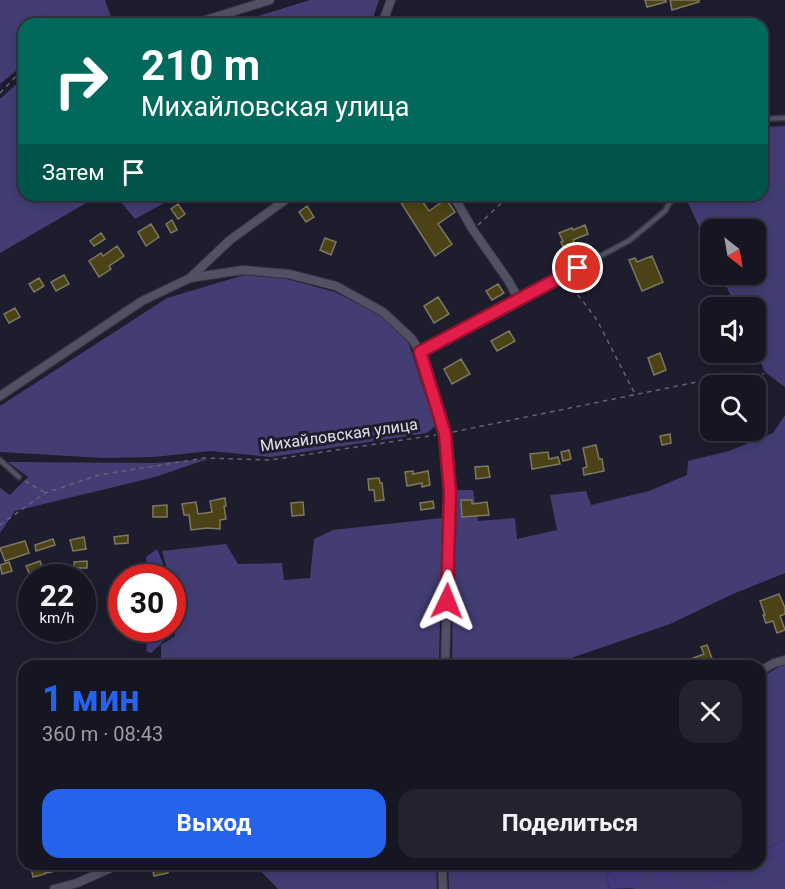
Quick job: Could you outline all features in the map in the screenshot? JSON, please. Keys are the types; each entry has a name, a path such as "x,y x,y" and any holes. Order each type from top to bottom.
{"street":[{"path":"212,18 270,0"},
{"path":"384,18 390,0"},
{"name":"Михайловская улица","path":"0,396 142,302 190,278 230,240 284,201"},
{"path":"456,201 519,300"},
{"name":"Михайловская улица","path":"190,278 243,270 289,274 336,286 383,312 412,339 420,352 445,434 450,492 445,660"},
{"path":"766,668 785,660"},
{"path":"54,889 77,883 106,870"},
{"path":"442,870 443,889"}],"lane":[{"path":"768,119 785,118"},
{"path":"420,352 630,240 665,211 671,201"},
{"path":"0,460 19,477"}],"path":[{"path":"0,93 18,74"},
{"path":"473,230 504,201"},
{"path":"560,278 582,300 597,320 636,394"},
{"name":"Михайловская улица","path":"0,525 45,493 99,475 205,458 270,460 445,434 700,381"},
{"path":"19,477 45,493"}],"shaded area":[{"path":"0,0 105,0 112,18 18,18 18,69 0,84"},
{"path":"310,0 379,0 373,18 252,18"},
{"path":"18,82 18,201 90,201 0,253 0,99"},
{"path":"785,126 785,387 765,372 761,363 766,363 766,297 731,297 726,285 766,285 766,219 700,219 700,229 687,201 768,201 768,127"},
{"path":"120,201 168,201 135,219"},
{"path":"244,275 287,279 335,292 379,315 408,341 435,426 427,433 271,457 211,451 154,457 104,458 0,452 0,406 167,298"},
{"path":"785,415 785,573 733,594 670,624 565,660 452,660 454,490 473,490 478,521 515,518 517,539 557,530 550,495 586,491 591,505 649,491 687,475 688,461 729,451 753,441 766,441 766,436 773,433"},
{"path":"208,459 155,477 15,511 0,533 0,488 10,495 28,477 8,462 155,463"},
{"path":"442,518 439,660 161,660 161,645 166,642 186,642 186,564 166,564 162,551 226,544 238,564 282,563 284,580 310,578 314,539 333,530"},
{"path":"157,549 163,564 146,564 146,557"},
{"path":"147,642 163,642 151,653 146,651"},
{"path":"785,665 785,840 766,849 766,675"},
{"path":"785,840 785,852 766,862 766,849"},
{"path":"785,852 785,889 629,889 636,888 639,870 653,870 675,886 671,870 716,870 711,872 719,883 747,870 766,870 766,861"},
{"path":"260,870 436,870 437,889 278,889"},
{"path":"448,870 626,870 606,873 609,889 449,889"},
{"path":"642,870 644,878 636,888 609,889 606,873"},
{"path":"651,870 671,870 676,887 658,883"},
{"path":"747,870 719,883 709,882 711,872"}],"building":[{"path":"645,0 666,0 666,2 647,7"},
{"path":"670,0 699,0 699,2 672,10"},
{"path":"400,201 422,201 429,211 443,201 447,201 455,212 438,224 452,244 435,256"},
{"path":"178,204 185,214 178,219 171,209"},
{"path":"307,206 314,217 306,222 299,212"},
{"path":"172,220 177,230 171,233 166,224"},
{"path":"151,224 159,237 146,246 138,232"},
{"path":"585,225 588,234 573,240 578,251 567,256 559,233"},
{"path":"101,233 105,239 94,246 90,241"},
{"path":"325,238 336,242 331,255 320,250"},
{"path":"117,246 124,256 109,266 111,269 99,277 89,261 101,253 103,256"},
{"path":"652,256 663,282 642,291 629,260 635,258 637,262"},
{"path":"64,275 69,284 56,291 51,282"},
{"path":"39,278 44,286 34,292 29,284"},
{"path":"498,284 504,293 492,300 486,291"},
{"path":"438,297 449,314 434,323 424,306"},
{"path":"15,308 20,317 9,323 4,314"},
{"path":"509,331 515,341 497,351 491,341"},
{"path":"660,353 666,370 654,375 648,358"},
{"path":"461,359 470,374 452,384 444,369"},
{"path":"670,434 671,443 662,445 660,436"},
{"path":"596,445 604,471 584,475 583,468 587,467 583,448"},
{"path":"569,450 571,459 563,461 561,452"},
{"path":"548,452 549,459 558,457 560,464 532,469 530,454"},
{"path":"488,466 490,477 476,479 475,467"},
{"path":"413,471 413,474 428,471 430,485 422,487 422,483 407,486 405,472"},
{"path":"379,478 382,483 384,500 375,501 374,490 369,490 368,479"},
{"path":"225,498 226,519 220,520 220,529 191,530 189,515 184,515 182,504 196,502 198,514 212,512 210,501"},
{"path":"461,500 472,500 472,504 487,502 489,515 462,517"},
{"path":"433,501 434,508 421,510 420,503"},
{"path":"303,502 304,515 292,516 291,503"},
{"path":"167,505 167,517 153,517 153,506"},
{"path":"128,535 128,543 115,544 114,537"},
{"path":"84,537 86,549 73,551 70,540"},
{"path":"53,539 55,545 36,551 35,545"},
{"path":"25,541 29,553 5,561 0,548"},
{"path":"87,561 87,564 74,564 74,562"},
{"path":"9,562 12,571 2,574 0,565"},
{"path":"779,594 785,608 785,614 780,616 785,630 777,633 773,621 766,623 760,601"},
{"path":"707,645 713,660 688,660 704,654 701,647"},
{"path":"32,870 52,870 52,872 33,877"},
{"path":"153,870 167,870 168,873 154,876"}],"route":[{"path":"447,601 450,492 445,434 420,352 578,268"}]}
